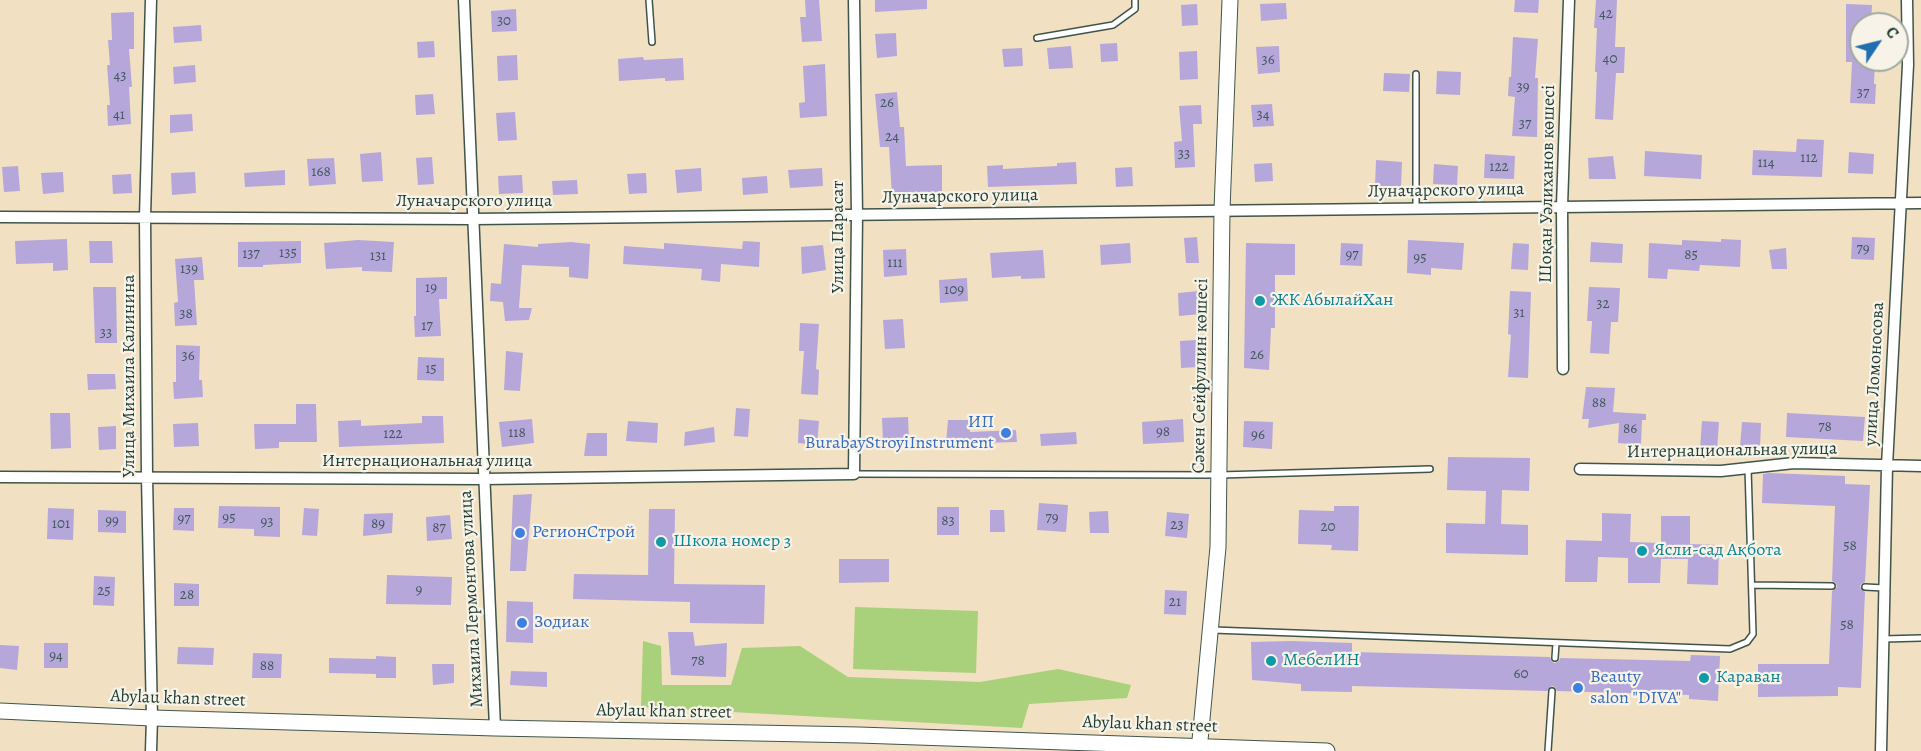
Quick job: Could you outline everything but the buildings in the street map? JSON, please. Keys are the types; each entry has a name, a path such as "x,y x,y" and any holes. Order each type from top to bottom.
{"street":[{"name":"Улица Михаила Калинина","path":"151,0 145,217 151,751"},
{"name":"Михаила Лермонтова улица","path":"464,0 495,728"},
{"name":"Улица Парасат","path":"854,0 857,215 854,474"},
{"name":"Сәкен Сейфуллин көшесі","path":"1199,748 1218,547 1222,210 1230,0"},
{"name":"Шоқан Уәлиханов көшесі","path":"1563,369 1562,206 1569,0"},
{"name":"улица Ломоносова","path":"1881,751 1887,466 1908,65 1907,0"},
{"name":"Луначарского улица","path":"0,217 474,219 1921,203"},
{"name":"Интернациональная улица","path":"1580,469 1721,471 1794,463 1921,466"},
{"name":"Интернациональная улица","path":"0,477 483,479 854,474"},
{"name":"Abylau khan street","path":"0,711 152,718 859,735 1327,751"}],"lane":[{"path":"649,0 652,42"},
{"path":"1036,38 1113,25 1135,9 1135,0"},
{"path":"1416,75 1416,208"},
{"path":"1210,630 1730,649 1747,642 1754,634 1748,468"},
{"path":"854,474 1220,475 1430,469"},
{"path":"1752,585 1832,586"},
{"path":"1865,587 1884,588"},
{"path":"1883,639 1921,638"},
{"path":"1555,658 1556,643"},
{"path":"1548,751 1552,691"}],"green space":[{"path":"855,607 978,611 976,673 853,669"},
{"path":"643,641 661,646 662,685 731,685 742,648 800,646 848,677 980,682 1058,669 1131,685 1127,698 1029,704 1022,728 641,707"}],"place":[{"name":"ЖК АбылайХан","path":"1260,301"},
{"name":"ИП BurabayStroyiInstrument","path":"1006,433"},
{"name":"РегионСтрой","path":"520,533"},
{"name":"Школа номер 3","path":"661,542"},
{"name":"Ясли-сад Ақбота","path":"1642,551"},
{"name":"Зодиак","path":"522,623"},
{"name":"МебелИН","path":"1271,661"},
{"name":"Караван","path":"1704,678"},
{"name":"Beauty salon \"DIVA\"","path":"1578,688"}]}
